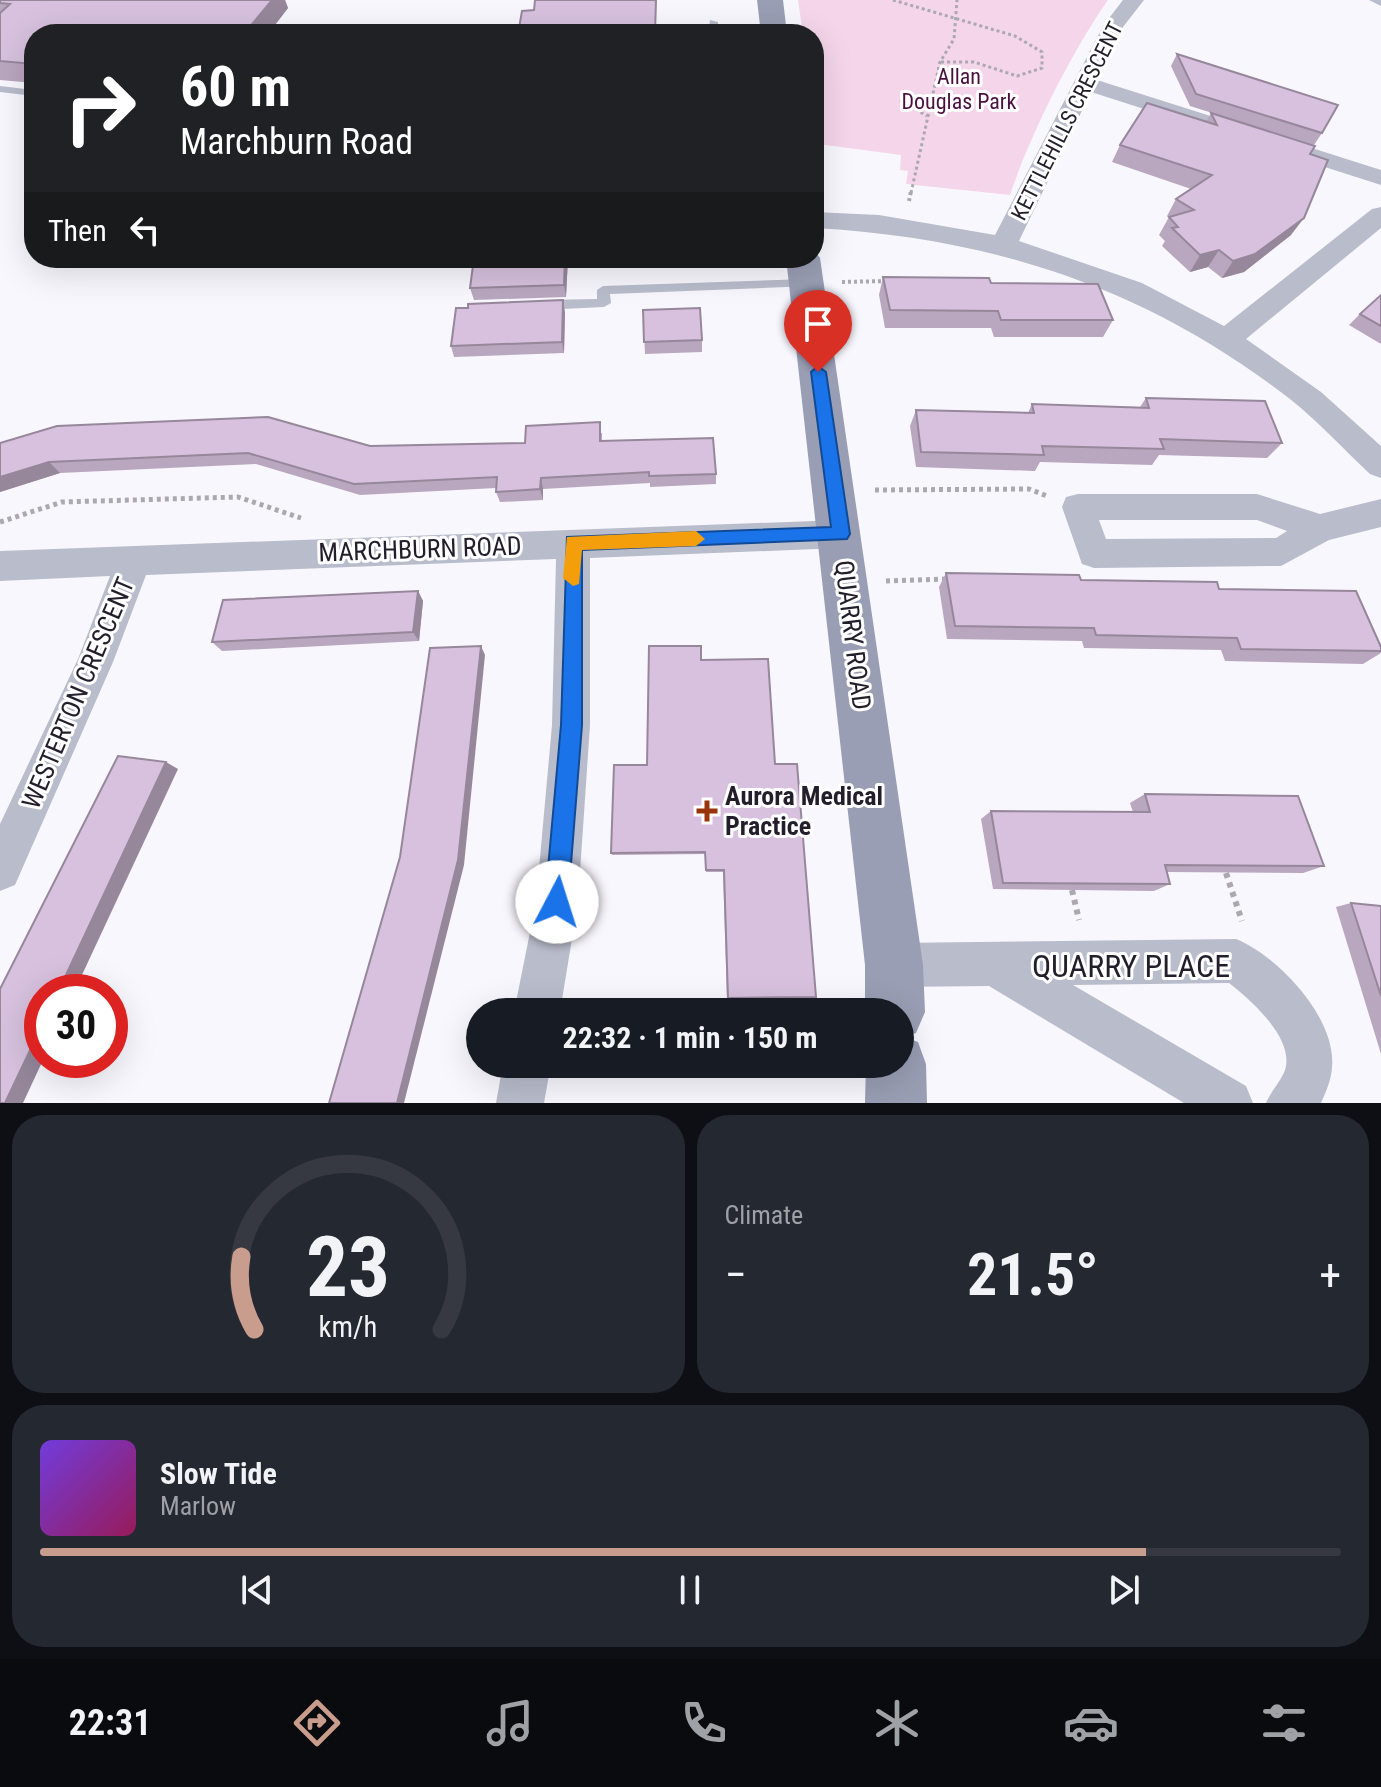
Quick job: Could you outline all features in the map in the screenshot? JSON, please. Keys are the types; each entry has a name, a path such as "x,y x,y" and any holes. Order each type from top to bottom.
{"street":[{"path":"770,0 773,24"},
{"name":"KETTLEHILLS CRESCENT","path":"1004,244 1113,26 1134,0"},
{"path":"1084,83 1381,178"},
{"path":"1226,340 1381,215"},
{"path":"824,221 904,226 1004,244 1109,280 1226,340 1301,391 1381,465"},
{"name":"QUARRY ROAD","path":"805,271 847,582 894,965 895,998"},
{"path":"1320,528 1257,507 1078,507 1094,554 1281,552 1320,528 1381,513"},
{"name":"MARCHBURN ROAD","path":"0,566 573,543 838,512"},
{"path":"540,998 557,902 571,725 573,543"},
{"name":"WESTERTON CRESCENT","path":"0,870 95,662 134,560"},
{"name":"QUARRY PLACE","path":"894,965 1236,961 1260,977 1295,1018 1304,1042 1307,1066 1304,1085 1290,1103"},
{"name":"QUARRY PLACE","path":"997,966 1229,1103"},
{"path":"520,1103 524,1078"},
{"path":"896,1078 896,1103"}],"lane":[{"path":"1374,0 1381,3"},
{"path":"0,89 24,92"},
{"path":"527,306 604,303 603,290 805,271"}],"path":[{"path":"893,0 1034,43 1042,52 1042,68 1017,76 974,62 940,62"},
{"path":"904,226 940,62 954,39 953,20 957,0"},
{"path":"900,100 927,116"},
{"path":"805,271 902,281"},
{"path":"838,512 1029,489 1078,507"},
{"path":"0,522 62,502 238,497 337,529 333,552"},
{"path":"847,582 951,579"}],"green space":[{"name":"Allan Douglas Park","path":"798,0 1108,0 1053,94 1010,195 906,184 908,171 900,170 901,155 824,145 824,24 802,24"}],"building":[{"path":"0,0 272,0 252,24 24,24 24,63 0,61 0,13 10,4 0,3"},
{"path":"535,0 656,0 655,24 520,24 522,11 534,10"},
{"path":"1177,54 1338,105 1322,133 1196,94"},
{"path":"1147,103 1217,125 1211,113 1315,146 1310,154 1328,160 1304,218 1255,254 1233,261 1219,250 1200,255 1172,228 1178,227 1169,217 1194,210 1176,199 1212,175 1120,145"},
{"path":"473,268 565,268 564,285 470,288"},
{"path":"883,277 989,278 991,283 1098,284 1113,320 1001,320 998,311 890,310"},
{"path":"1381,295 1381,326 1360,314"},
{"path":"563,300 562,342 451,346 456,308 468,308 468,304"},
{"path":"700,308 702,340 644,342 643,310"},
{"path":"1146,398 1265,401 1282,443 1160,439 1164,449 1042,446 1044,455 921,452 916,410 1034,413 1032,404 1149,408"},
{"path":"268,417 370,446 525,443 526,426 600,422 600,441 713,438 716,474 649,476 649,472 541,478 540,489 496,492 497,477 354,484 248,453 49,462 0,477 0,443 57,426"},
{"path":"946,573 1079,575 1081,580 1217,582 1219,589 1356,591 1381,651 1241,649 1237,638 1096,635 1094,628 955,626"},
{"path":"418,591 413,632 212,642 223,600"},
{"path":"481,646 458,860 397,1103 329,1103 400,857 430,648"},
{"name":"Aurora Medical Practice","path":"649,646 701,646 701,660 768,659 775,764 797,764 816,997 728,998 724,870 706,870 705,852 611,853 614,765 647,765"},
{"path":"118,756 166,762 66,974 24,974 24,1063 5,1103 0,1103 0,989"},
{"path":"1145,794 1298,796 1324,866 1165,865 1170,884 1003,883 991,811 1150,812"},
{"path":"1351,903 1381,906 1381,996"}],"slow traffic":[{"path":"573,578 573,543 696,539"}],"place":[{"name":"Aurora Medical Practice","path":"707,811"}],"route":[{"path":"557,902 571,725 573,543 841,534 818,372"}]}
